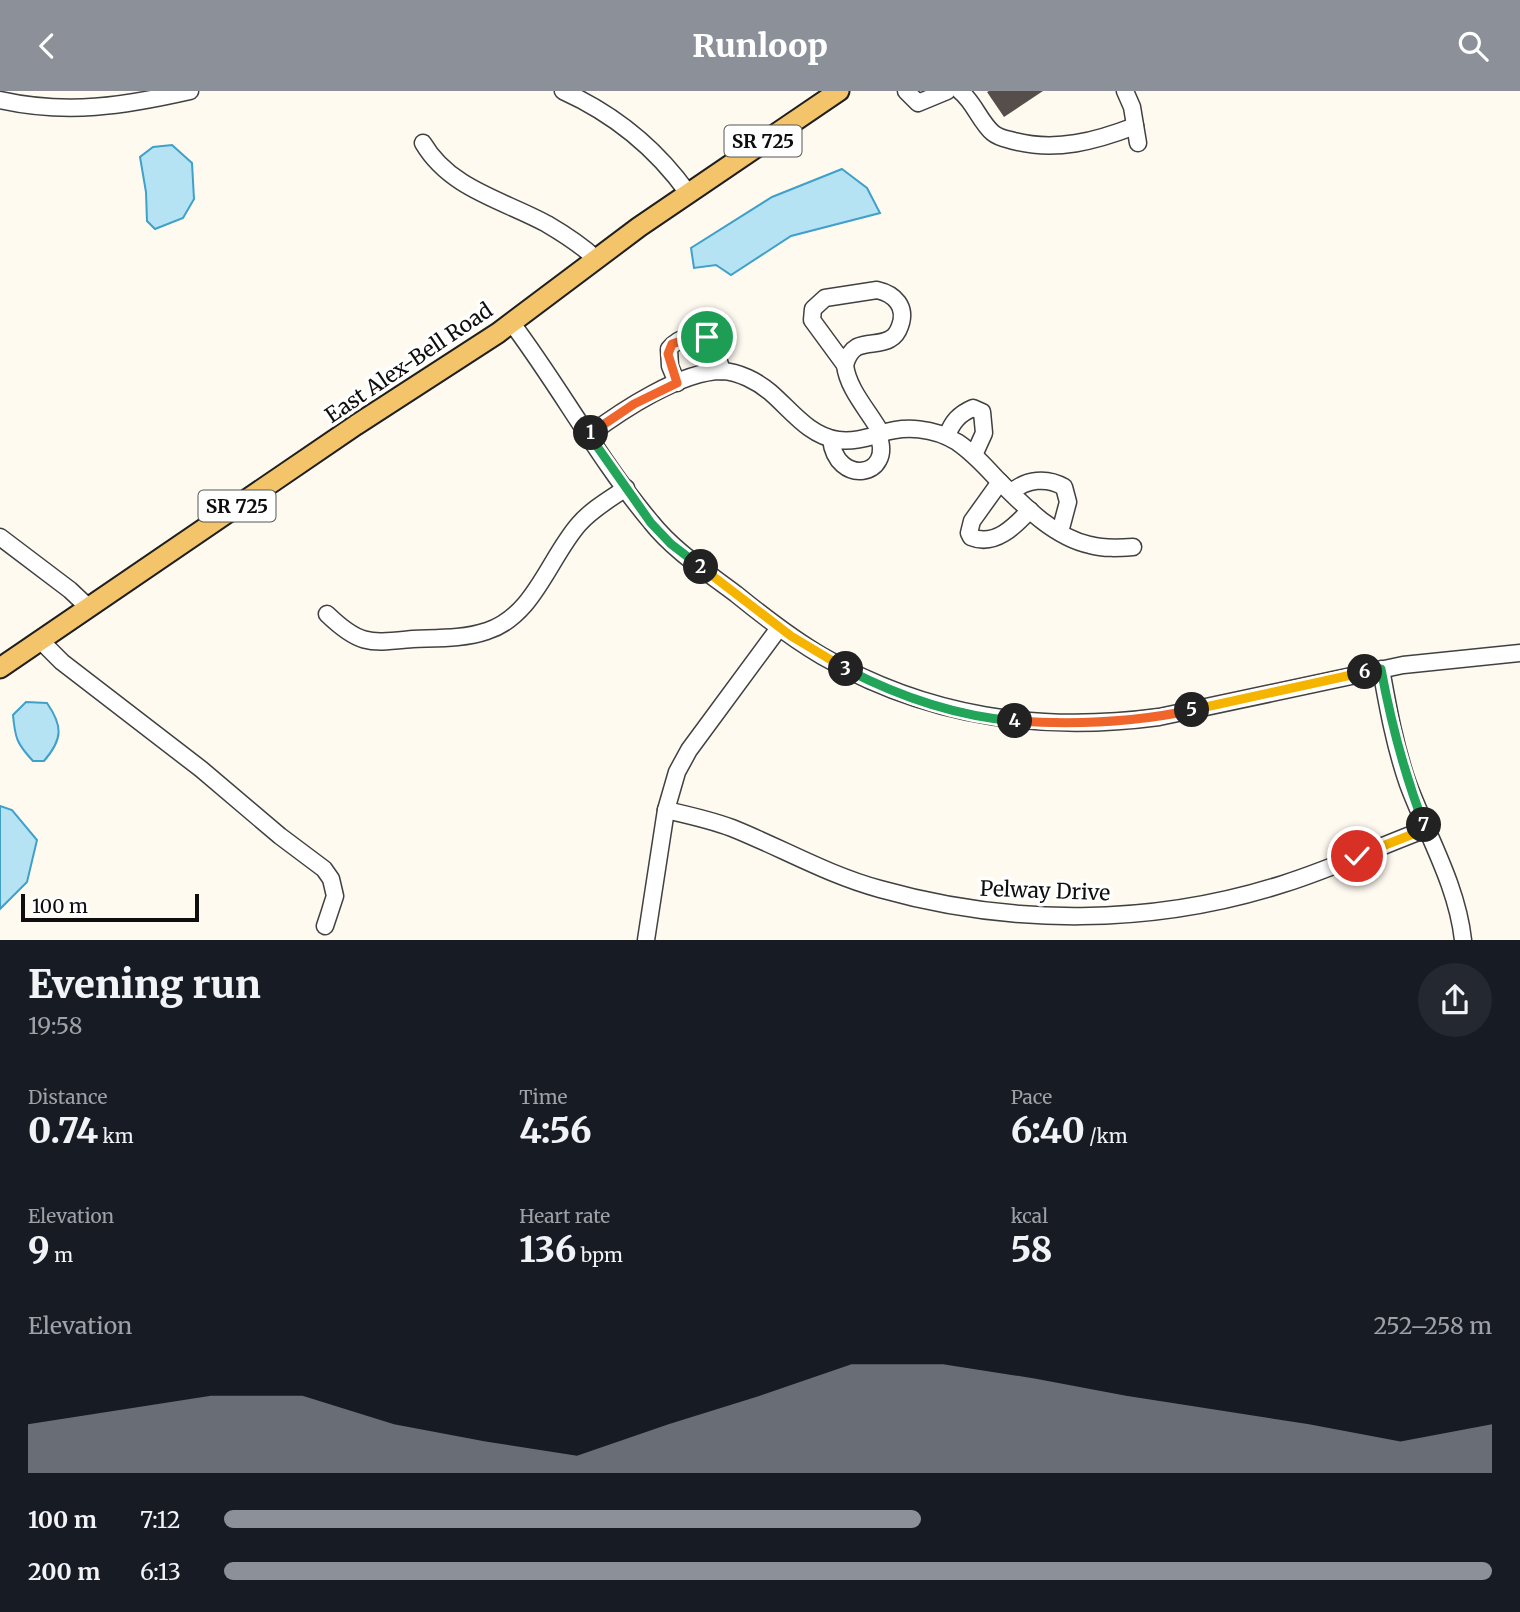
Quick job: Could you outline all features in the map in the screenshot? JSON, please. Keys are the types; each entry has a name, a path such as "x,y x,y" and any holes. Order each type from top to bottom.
{"main road":[{"name":"East Alex-Bell Road","path":"0,668 511,322 688,193 839,91"}],"street":[{"path":"0,100 37,106 105,107 190,91"},
{"path":"563,91 609,115 630,130 666,164 688,193"},
{"path":"906,91 918,103 947,91"},
{"path":"960,91 995,134 1024,144 1054,147 1071,145 1105,138 1135,126"},
{"path":"1125,91 1132,107 1138,143"},
{"path":"423,143 436,163 462,183 547,224 596,258"},
{"path":"831,439 835,458 842,465 859,472 867,471 880,457 880,434 846,375 845,365 847,357 857,347 884,342 894,338 899,331 903,320 902,311 894,296 877,290 825,298 813,309 812,320 845,365"},
{"path":"511,322 651,523 671,544 779,628 850,671 920,701 999,719 1059,724 1121,722 1159,717 1381,669 1520,653"},
{"path":"677,383 670,366 669,349 672,344 689,337 699,335 712,340 722,372"},
{"path":"589,435 634,404 677,383 732,372 759,384 802,422 831,439 855,440 916,429 947,436 974,455 1030,510 1073,540 1090,545 1132,547"},
{"path":"947,436 956,419 965,412 973,408 982,412 984,433 974,455"},
{"path":"1030,510 1008,531 997,537 987,540 971,537 969,533 972,521 1006,487 1033,481 1058,483 1064,487 1068,502 1060,532"},
{"path":"327,614 351,635 374,642 459,636 489,631 524,606 587,516 626,488"},
{"path":"0,537 88,607"},
{"path":"646,940 666,810 677,772 689,750 779,628"},
{"path":"40,640 62,662 201,769 279,836 324,869 331,879 335,896 325,926"},
{"path":"1381,669 1395,740 1408,782 1457,905 1463,940"},
{"name":"Pelway Drive","path":"666,810 735,829 803,861 878,888 961,908 1074,917 1156,912 1250,894 1315,873 1426,829"}],"water":[{"path":"172,145 192,163 194,199 183,218 155,229 147,221 146,192 140,157 153,147"},
{"path":"842,169 867,188 880,213 791,236 731,275 716,265 694,268 691,248 772,197"},
{"path":"26,702 47,703 56,719 58,739 44,761 33,761 20,745 16,735 13,715"},
{"path":"0,806 12,810 37,840 27,882 0,909"}],"building":[{"path":"1043,91 1004,117 987,92"}],"route":[{"path":"707,337 699,335 672,344 668,354 677,383 634,404 589,435 634,501 671,544 820,655 920,701 999,719 1059,724 1121,722 1159,717 1381,669 1395,740 1426,829 1357,856"}]}
